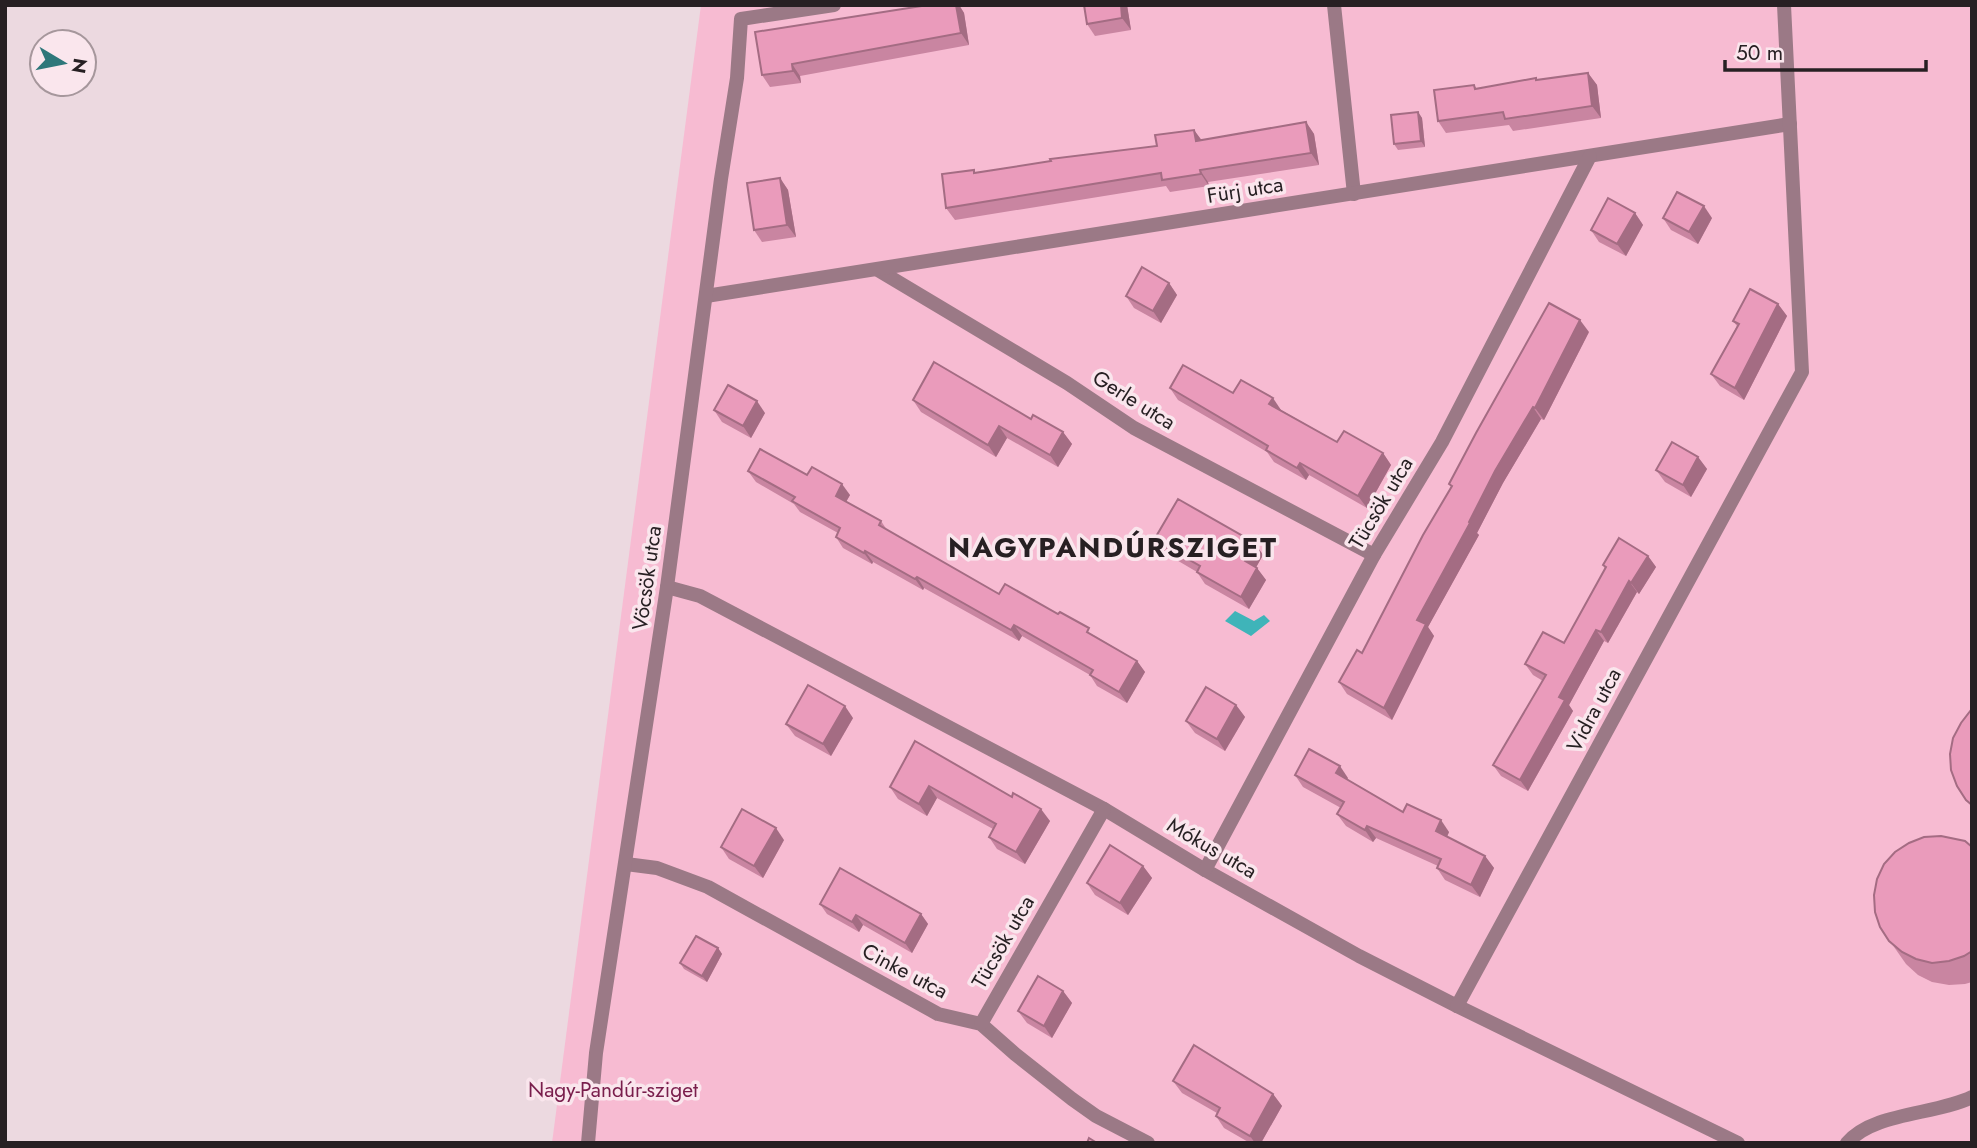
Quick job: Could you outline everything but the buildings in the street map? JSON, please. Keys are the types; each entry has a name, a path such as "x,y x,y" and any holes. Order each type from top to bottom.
{"street":[{"name":"Vöcsök utca","path":"588,1143 596,1053 667,587 720,179 737,78 741,19 834,5"},
{"path":"1334,5 1354,194"},
{"name":"Vidra utca","path":"1457,1006 1802,372 1784,5"},
{"name":"Fürj utca","path":"706,296 1790,124"},
{"name":"Tücsök utca","path":"1205,870 1374,555 1442,442 1590,156"},
{"name":"Gerle utca","path":"878,270 1067,383 1134,428 1374,555"},
{"name":"Mókus utca","path":"667,587 700,596 1104,808 1205,870 1359,956 1738,1143"},
{"name":"Tücsök utca","path":"981,1024 1104,808"},
{"name":"Cinke utca","path":"626,864 657,868 708,887 938,1014 981,1024 1015,1055 1072,1099 1148,1143"},
{"path":"1847,1143 1854,1134 1880,1123 1972,1097"}],"green space":[{"name":"Nagy-Pandúr-sziget","path":"701,5 1972,5 1972,1143 552,1143"}],"water":[{"path":"1235,611 1254,621 1264,615 1270,621 1251,636 1225,621"}],"district":[{"name":"NAGYPANDÚRSZIGET","path":"1113,547"}]}
